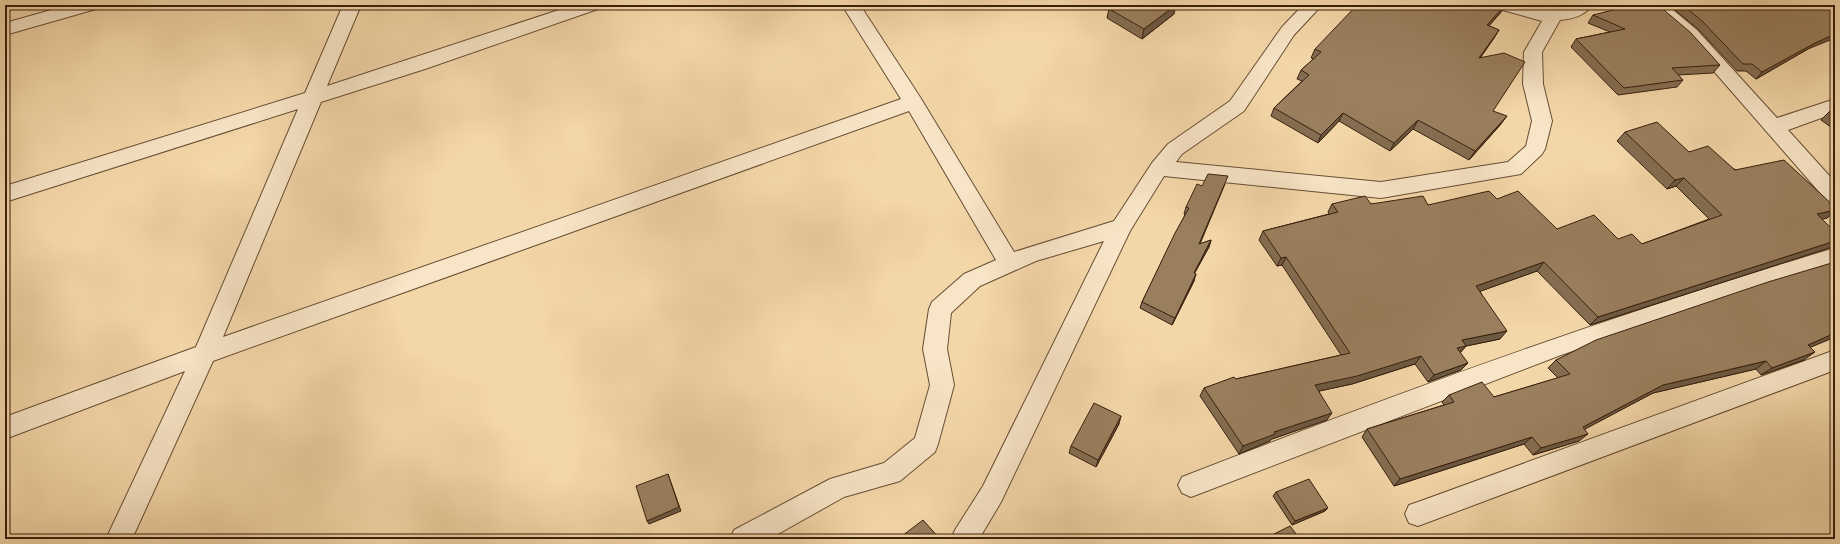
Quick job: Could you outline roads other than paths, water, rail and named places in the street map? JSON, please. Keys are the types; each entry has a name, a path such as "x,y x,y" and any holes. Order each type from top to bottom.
{"street":[{"path":"5,29 90,5"},
{"path":"119,539 161,453 206,353 312,97 352,5"},
{"path":"5,194 418,64 592,5"},
{"path":"851,5 913,102 1009,263"},
{"path":"964,539 992,494 1121,227 1159,168 1175,149 1237,106 1288,31 1313,5"},
{"path":"1505,5 1545,16 1570,13 1582,5"},
{"path":"1656,5 1691,34 1835,196"},
{"path":"1159,168 1381,190 1514,169 1535,149 1542,121 1533,84 1533,52 1554,15"},
{"path":"5,428 206,353 913,102"},
{"path":"1774,127 1835,106"},
{"path":"743,539 839,487 891,473 926,444 942,385 935,349 940,309 972,280 1030,254 1121,227"},
{"path":"1191,485 1556,348 1758,280 1835,257"},
{"path":"1418,514 1835,360"}]}
